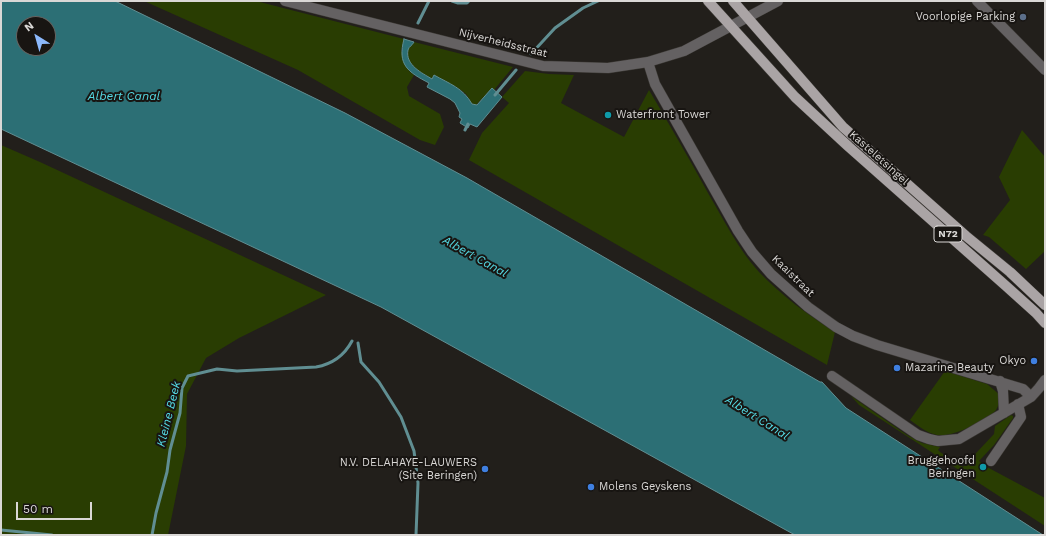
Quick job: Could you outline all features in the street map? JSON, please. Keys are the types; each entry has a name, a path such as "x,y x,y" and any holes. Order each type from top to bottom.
{"main road":[{"name":"Kasteletsingel","path":"708,1 795,97 1036,313 1045,323"},
{"name":"Kasteletsingel","path":"733,1 843,127 1045,304"}],"street":[{"name":"Nijverheidsstraat","path":"285,1 543,66 608,68 648,62 684,51 778,1"},
{"path":"977,1 1045,70"},
{"name":"Kaaistraat","path":"648,62 654,84 730,217 752,252 771,274 808,307 836,327 853,336 1000,381 1023,389 1031,397"},
{"path":"832,376 918,435 929,439 946,441 959,438 1031,397 1040,388 1045,380"},
{"path":"1000,381 1003,391 1004,413"},
{"path":"991,461 1021,417 1018,404"}],"green space":[{"path":"144,1 256,1 404,39 401,50 409,71 414,75 407,87 409,96 440,114 444,127 435,145 420,140 298,70"},
{"path":"414,42 513,67 494,90 492,88 476,105 474,105 471,103 466,94 459,89 434,75 432,79 415,68 409,60 408,55 408,49"},
{"path":"525,71 574,75 561,103 624,137 649,90 744,254 759,272 786,297 835,332 827,365 469,160 482,133 509,103 502,97"},
{"path":"1022,130 1045,157 1045,251 1026,269 989,237 983,235 1010,200 999,177"},
{"path":"1,145 326,295 239,338 206,358 187,394 186,446 168,535 1,535"},
{"path":"945,371 987,384 1000,395 996,410 985,419 968,428 951,434 937,435 926,431 910,420"},
{"path":"851,396 907,435 922,443 940,447 938,450 940,452 963,467 994,434 995,426 1011,415 1013,416 994,445 979,461 982,463 984,468 987,467 1045,498 1045,526 859,405"}],"water":[{"name":"Albert Canal","path":"1,1 115,1 345,113 467,178 822,382 846,408 1043,535 795,535 381,307 1,129"},
{"path":"404,39 414,42 408,49 408,55 409,60 415,68 432,79 434,75 456,87 465,94 472,104 477,105 492,88 502,97 477,127 470,124 468,128 460,123 462,119 459,117 460,113 455,103 427,87 429,83 415,75 406,67 402,55"}],"waterway":[{"name":"Kleine Beek","path":"418,23 429,1"},
{"name":"Kleine Beek","path":"452,1 458,3 467,3 469,1"},
{"path":"531,54 555,28 583,8 598,1"},
{"path":"495,95 516,70"},
{"path":"465,130 468,124"},
{"name":"Kleine Beek","path":"152,535 156,513 167,472 170,450 180,413 182,388 188,376 217,369 237,371 322,366 342,355 352,341"},
{"path":"358,343 361,362 379,382 401,417 414,451 418,483 416,535"},
{"path":"1,530 52,535"}],"place":[{"name":"Voorlopige Parking","path":"1023,17"},
{"name":"Waterfront Tower","path":"608,115"},
{"name":"Okyo","path":"1034,361"},
{"name":"Mazarine Beauty","path":"897,368"},
{"name":"Bruggehoofd Beringen","path":"983,467"},
{"name":"N.V. DELAHAYE-LAUWERS (Site Beringen)","path":"485,469"},
{"name":"Molens Geyskens","path":"591,487"}]}
